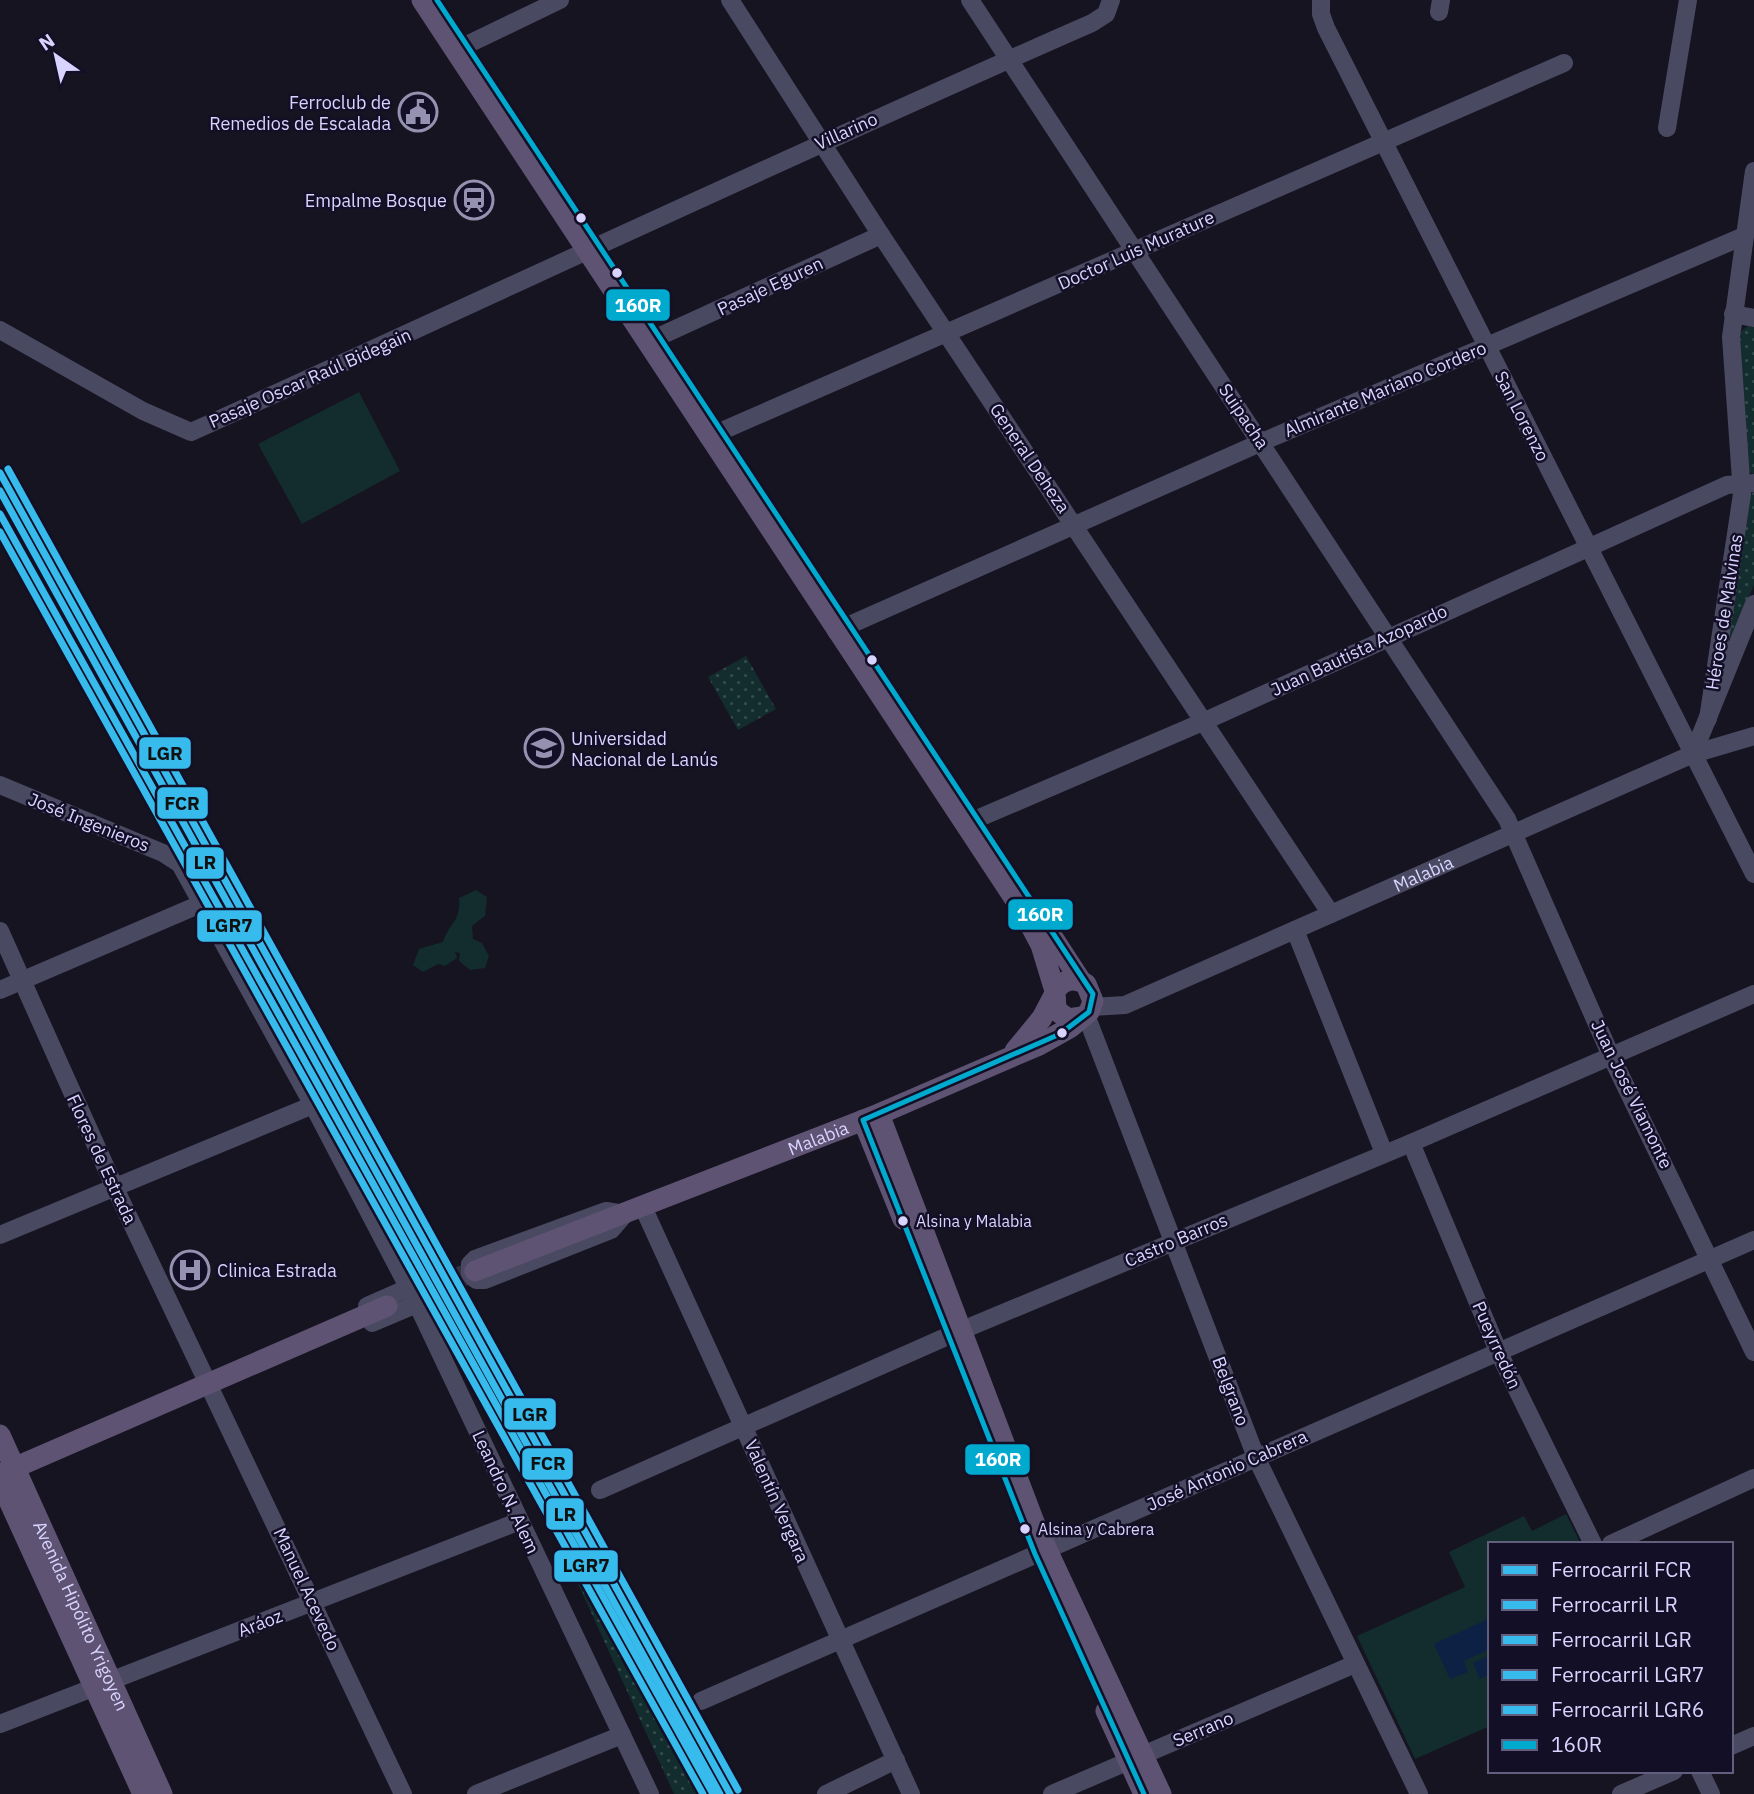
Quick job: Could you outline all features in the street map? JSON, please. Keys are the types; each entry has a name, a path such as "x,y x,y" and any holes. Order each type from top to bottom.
{"main road":[{"path":"422,0 462,46"},
{"path":"438,0 462,46 841,627 970,821 1081,981 1093,994 1087,1013 1068,1019 1061,1016 1053,1004 1054,994 1035,932 970,821"},
{"path":"592,246 658,337 714,434"},
{"path":"1011,1055 1042,1018 1054,994 1066,981 1081,981"},
{"name":"Malabia","path":"475,1271 871,1117 1060,1034 1087,1013"},
{"path":"871,1117 1041,1552 1136,1758 1161,1794"},
{"path":"5,1474 387,1306"},
{"name":"Avenida Hipólito Yrigoyen","path":"0,1435 5,1474 102,1683 162,1794"},
{"name":"Avenida Hipólito Yrigoyen","path":"102,1683 143,1794"},
{"path":"1136,1758 1144,1794"}],"street":[{"path":"462,46 560,0"},
{"name":"General Deheza","path":"730,0 881,235 1331,914"},
{"name":"Suipacha","path":"970,0 1132,251 1262,442 1507,819 1514,835"},
{"name":"San Lorenzo","path":"1321,0 1321,14 1326,28 1754,874"},
{"path":"1667,128 1688,0"},
{"name":"Villarino","path":"592,246 1008,60 1108,7"},
{"name":"Doctor Luis Murature","path":"714,434 1564,63"},
{"name":"Héroes de Malvinas","path":"1707,719 1748,483 1731,350 1733,314 1754,171"},
{"name":"Pasaje Eguren","path":"658,337 881,235"},
{"name":"Almirante Mariano Cordero","path":"841,627 1262,442 1744,236"},
{"name":"Pasaje Oscar Raúl Bidegain","path":"0,330 143,411 191,432 511,289 592,246"},
{"path":"1733,314 1754,318"},
{"name":"Juan Bautista Azopardo","path":"970,821 1205,721 1727,485 1748,483"},
{"name":"Héroes de Malvinas","path":"1693,754 1754,604"},
{"name":"Malabia","path":"1087,1013 1125,1005 1693,754 1754,736"},
{"name":"José Ingenieros","path":"0,785 174,858 203,903 418,1304"},
{"name":"Juan José Viamonte","path":"1514,835 1612,1056 1754,1352"},
{"path":"0,990 203,903"},
{"path":"1295,930 1384,1153"},
{"name":"Flores de Estrada","path":"0,931 115,1188 218,1381"},
{"name":"Castro Barros","path":"600,1490 954,1334 1411,1143 1754,994"},
{"name":"Belgrano","path":"1087,1013 1256,1457 1419,1794"},
{"path":"0,1235 313,1105"},
{"name":"Pueyrredón","path":"1411,1143 1499,1353 1592,1542"},
{"name":"Malabia","path":"634,1210 611,1230 485,1280 476,1280 470,1274 470,1264 475,1259 606,1211 634,1210"},
{"name":"Valentín Vergara","path":"634,1210 743,1425 911,1794"},
{"name":"José Antonio Cabrera","path":"701,1701 1754,1240"},
{"path":"218,1381 257,1353 408,1287"},
{"path":"218,1381 263,1370 418,1304"},
{"name":"Leandro N. Alem","path":"418,1304 650,1794"},
{"name":"Manuel Acevedo","path":"218,1381 314,1603 403,1794"},
{"path":"1615,1542 1754,1478"},
{"name":"Aráoz","path":"0,1724 520,1521"},
{"name":"Serrano","path":"1052,1794 1355,1664"},
{"path":"476,1794 622,1735"},
{"path":"1733,1745 1754,1736"},
{"path":"827,1794 896,1760"},
{"path":"1621,1794 1669,1773"},
{"path":"1701,1773 1711,1794"}],"green space":[{"path":"1749,325 1754,325 1754,474 1749,472 1739,333"},
{"path":"359,392 400,471 302,524 258,444"},
{"path":"1754,492 1754,585 1731,638 1728,637 1750,494"},
{"path":"746,656 776,709 738,730 708,677"},
{"path":"476,890 487,897 485,916 472,926 473,939 482,943 489,956 485,968 470,970 459,961 460,953 455,952 457,958 445,966 438,964 423,972 413,965 419,949 443,942 458,913 459,898"},
{"path":"1566,1514 1580,1542 1488,1542 1488,1727 1415,1759 1357,1636 1465,1587 1449,1552 1524,1516 1532,1531"},
{"path":"558,1540 700,1794 674,1794"}],"water":[{"path":"1488,1619 1488,1650 1464,1661 1468,1672 1450,1679 1434,1644"},
{"path":"1488,1656 1488,1675 1480,1679 1473,1663"}],"tunnel":[{"path":"396,1302 475,1271"}],"rail line":[{"name":"LGR","path":"8,469 738,1790"},
{"name":"FCR","path":"0,473 730,1794"},
{"name":"LR","path":"0,491 720,1794"},
{"name":"LGR7","path":"0,514 713,1794"},
{"name":"LGR6","path":"0,532 703,1794"}],"transit line":[{"name":"160R","path":"437,0 1093,994 1089,1012 1060,1034 863,1120 1035,1554 1144,1794"}],"place":[{"name":"Ferroclub de Remedios de Escalada","path":"418,112"},
{"name":"Empalme Bosque","path":"474,200"},
{"name":"Universidad Nacional de Lanús","path":"544,748"},
{"name":"Alsina y Malabia","path":"903,1221"},
{"name":"Clinica Estrada","path":"190,1270"},
{"name":"Alsina y Cabrera","path":"1025,1529"}]}
